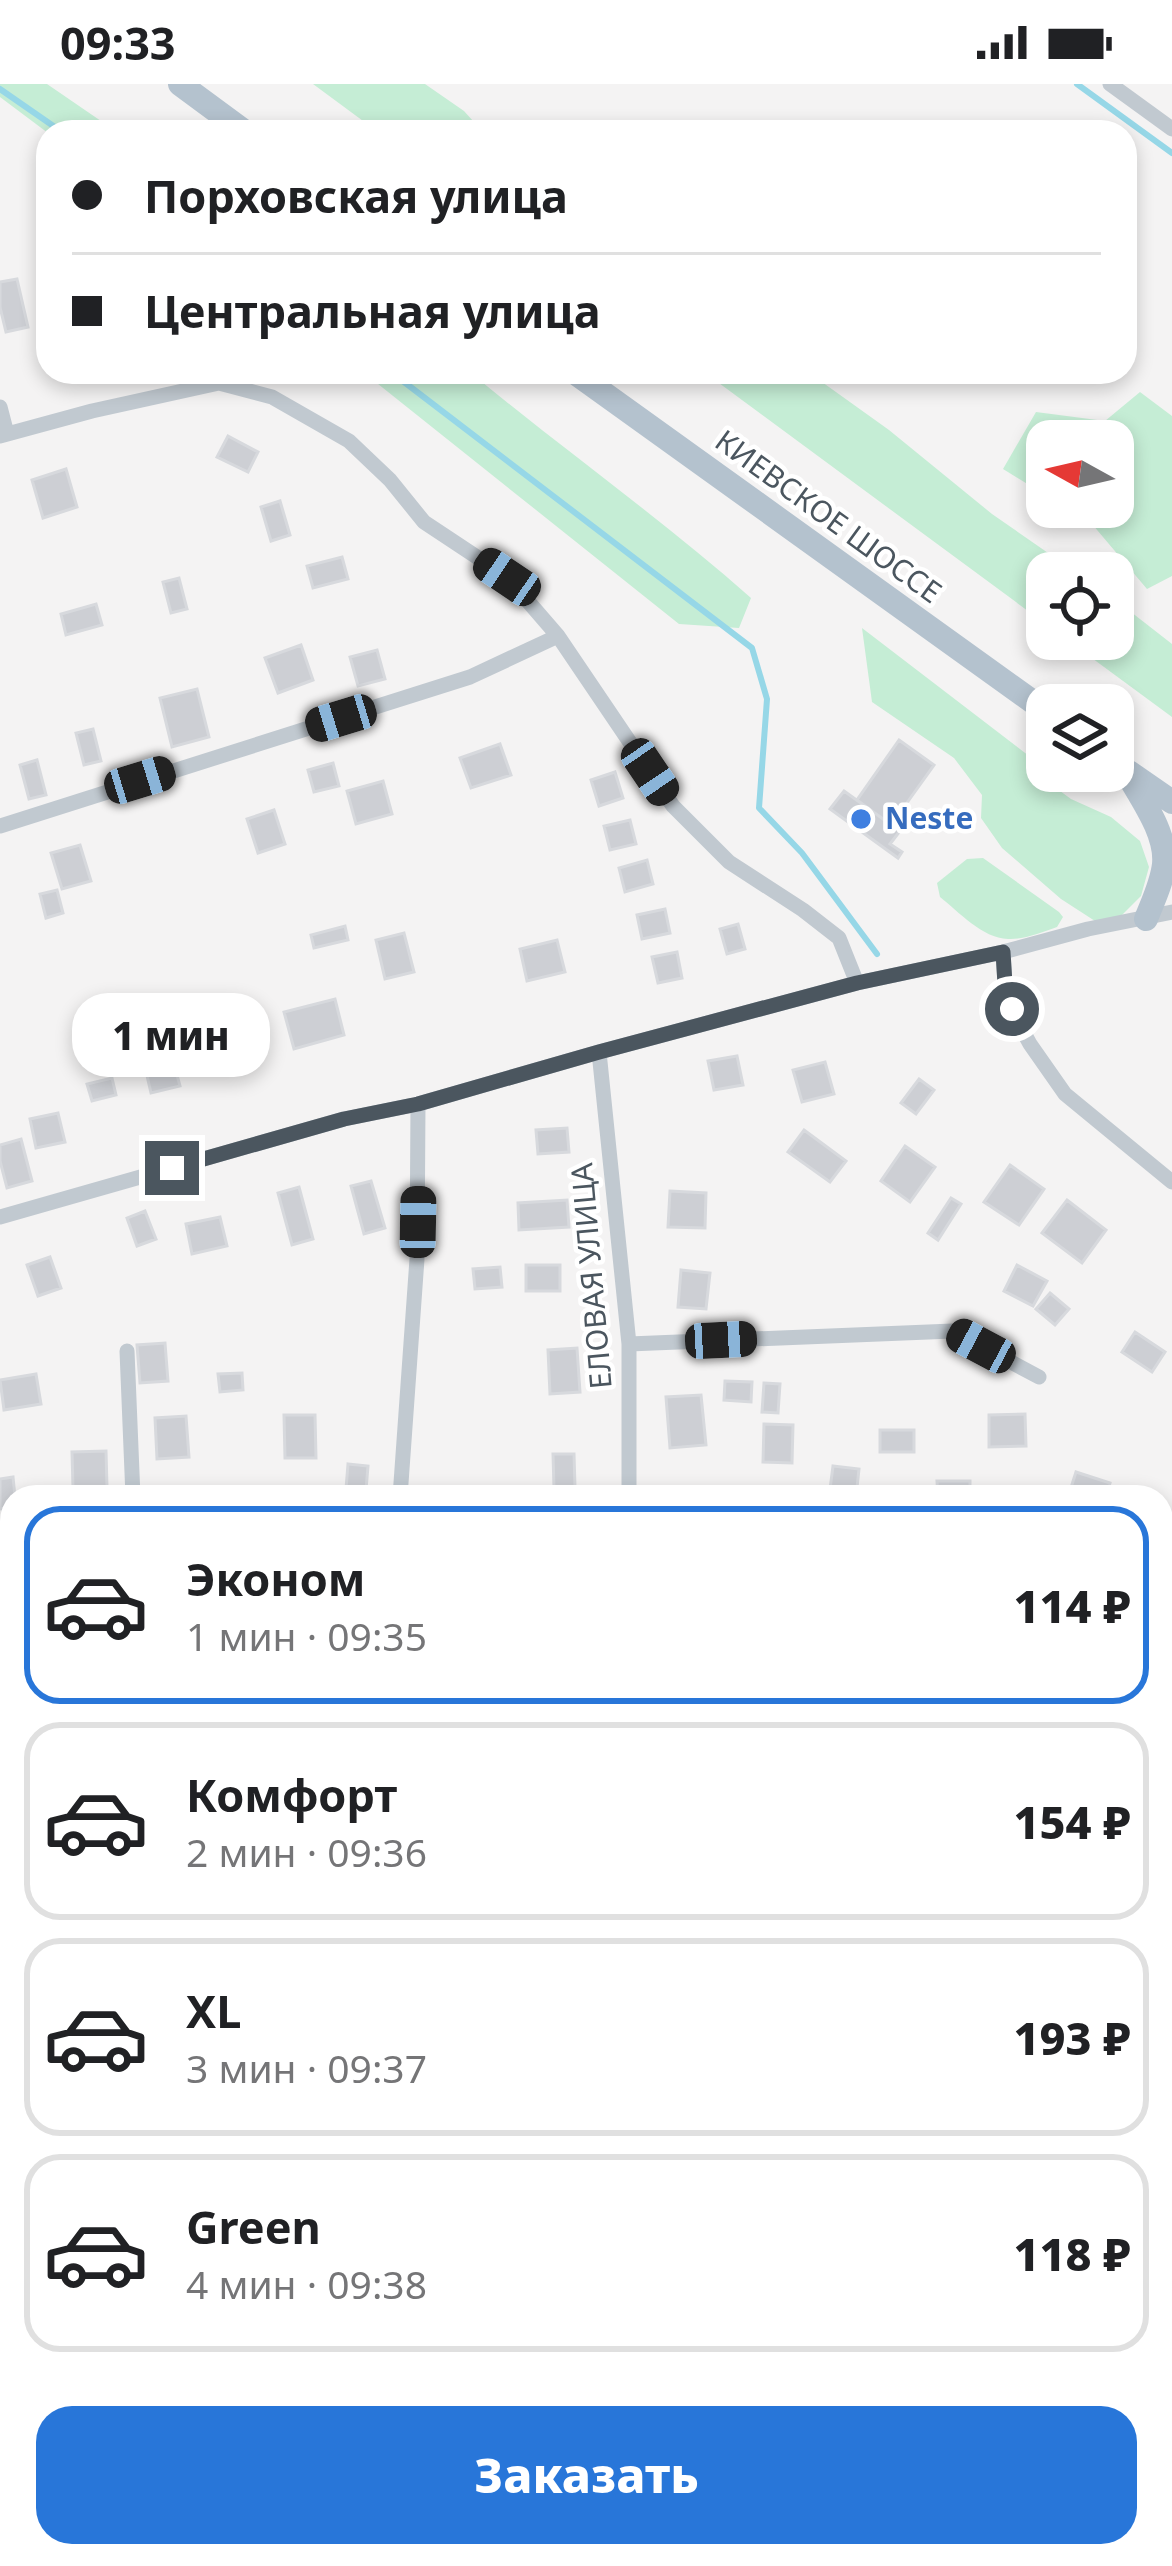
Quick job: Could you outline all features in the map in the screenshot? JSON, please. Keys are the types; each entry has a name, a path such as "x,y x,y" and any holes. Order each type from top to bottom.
{"main road":[{"path":"180,84 229,120"},
{"name":"КИЕВСКОЕ ШОССЕ","path":"591,384 1026,697"},
{"path":"1134,775 1172,802"},
{"path":"1134,792 1162,841 1165,859 1146,919"}],"street":[{"path":"1110,84 1172,129"},
{"path":"0,407 3,435 214,384"},
{"path":"223,384 272,397 349,440 424,522 507,577 558,636 673,806 729,862 839,938 857,983"},
{"path":"0,826 470,677 558,636"},
{"path":"0,1217 344,1119 418,1104 857,983 1172,912"},
{"path":"1003,952 1012,1009 1065,1094 1172,1182"},
{"name":"ЕЛОВАЯ УЛИЦА","path":"599,1052 628,1344 629,1485"},
{"path":"401,1485 417,1259 418,1104"},
{"path":"628,1344 952,1330 1039,1377"},
{"path":"127,1351 133,1485"}],"green space":[{"path":"0,84 47,84 100,120 36,120 36,124 0,97"},
{"path":"313,84 425,84 472,120 362,120"},
{"path":"378,384 485,384 751,598 739,628 679,624"},
{"path":"720,384 825,384 1047,552 1026,552 1026,610"},
{"path":"1140,392 1172,416 1172,576 1147,589 1134,574 1134,552 1116,552 1095,528 1134,528 1134,420 1106,420"},
{"path":"1036,412 1097,420 1031,420"},
{"path":"1026,429 1026,483 1003,469"},
{"path":"1134,614 1172,644 1172,717 1134,689 1134,684 1095,660 1134,660"},
{"path":"862,628 1026,754 1026,792 1061,792 1111,817 1140,841 1149,867 1141,896 1119,918 1095,921 1061,899 1002,848 981,818 982,795 954,758 872,702"},
{"path":"983,858 1059,912 1063,917 1057,927 1020,938 998,938 940,897 937,883 967,859"}],"building":[{"path":"17,279 28,327 6,332 0,282"},
{"path":"228,436 258,452 248,472 217,457"},
{"path":"66,469 77,507 43,518 32,480"},
{"path":"280,501 290,535 271,541 261,507"},
{"path":"342,557 348,579 313,588 307,566"},
{"path":"179,578 187,609 171,613 163,582"},
{"path":"96,604 102,625 66,635 61,614"},
{"path":"301,645 313,680 278,693 265,658"},
{"path":"377,650 385,679 358,686 350,657"},
{"path":"197,689 209,737 172,747 160,698"},
{"path":"93,729 101,761 84,765 76,733"},
{"path":"899,740 934,765 891,825 857,800"},
{"path":"500,744 511,775 471,788 460,758"},
{"path":"37,760 46,795 29,799 20,765"},
{"path":"333,763 339,786 314,792 308,770"},
{"path":"615,772 623,798 599,806 591,780"},
{"path":"383,781 392,814 356,824 347,791"},
{"name":"Neste","path":"844,791 900,831 890,844 902,852 898,858 830,809"},
{"path":"274,810 285,844 258,853 247,819"},
{"path":"630,820 636,844 610,850 604,826"},
{"path":"80,845 91,881 62,889 51,853"},
{"path":"647,860 653,884 625,892 619,868"},
{"path":"57,890 63,913 46,918 40,894"},
{"path":"665,909 670,933 642,939 637,915"},
{"path":"738,924 745,949 727,954 720,929"},
{"path":"345,926 348,940 314,948 311,935"},
{"path":"404,933 414,972 385,979 376,940"},
{"path":"557,940 565,972 527,981 520,949"},
{"path":"677,952 682,978 658,983 652,957"},
{"path":"335,999 344,1035 294,1049 284,1012"},
{"path":"244,1027 250,1052 205,1064 198,1039"},
{"path":"737,1056 743,1085 714,1090 708,1061"},
{"path":"173,1060 180,1086 151,1093 145,1067"},
{"path":"825,1062 834,1094 802,1102 793,1070"},
{"path":"112,1078 116,1095 92,1101 87,1084"},
{"path":"919,1079 934,1090 916,1114 901,1103"},
{"path":"58,1113 65,1142 36,1148 30,1119"},
{"path":"567,1128 569,1152 538,1154 536,1130"},
{"path":"804,1130 846,1161 830,1182 788,1152"},
{"path":"21,1139 32,1181 7,1188 0,1145"},
{"path":"905,1146 935,1167 910,1202 881,1181"},
{"path":"1010,1165 1044,1189 1019,1225 984,1202"},
{"path":"371,1181 385,1228 364,1234 351,1186"},
{"path":"299,1187 313,1239 292,1245 278,1193"},
{"path":"670,1191 706,1193 705,1228 668,1227"},
{"path":"951,1198 961,1204 938,1240 928,1233"},
{"path":"567,1200 569,1227 519,1230 518,1203"},
{"path":"1067,1200 1106,1230 1082,1263 1042,1233"},
{"path":"145,1211 156,1239 137,1246 127,1218"},
{"path":"220,1217 227,1246 192,1254 186,1224"},
{"path":"50,1257 61,1288 38,1296 27,1265"},
{"path":"526,1265 560,1265 560,1291 526,1291"},
{"path":"1017,1265 1047,1281 1033,1306 1004,1291"},
{"path":"500,1267 502,1287 475,1289 473,1269"},
{"path":"681,1270 710,1273 706,1309 678,1307"},
{"path":"1050,1293 1069,1309 1055,1325 1036,1309"},
{"path":"1135,1332 1165,1352 1152,1372 1122,1352"},
{"path":"165,1343 168,1381 140,1383 137,1345"},
{"path":"577,1348 580,1392 550,1394 548,1350"},
{"path":"242,1373 243,1390 220,1392 218,1374"},
{"path":"36,1374 41,1404 4,1410 0,1380"},
{"path":"725,1381 752,1382 751,1402 724,1400"},
{"path":"764,1383 780,1384 778,1413 762,1412"},
{"path":"701,1395 706,1445 670,1448 666,1397"},
{"path":"1025,1414 1026,1446 989,1447 989,1415"},
{"path":"284,1415 315,1415 316,1458 285,1458"},
{"path":"186,1416 189,1457 157,1459 155,1418"},
{"path":"764,1424 793,1425 792,1463 763,1462"},
{"path":"880,1430 914,1430 914,1452 880,1452"},
{"path":"106,1451 107,1485 73,1485 72,1452"},
{"path":"553,1454 574,1454 575,1485 554,1485"},
{"path":"348,1464 368,1466 366,1485 346,1485"},
{"path":"833,1466 859,1469 857,1485 831,1485"},
{"path":"1076,1472 1110,1483 1109,1485 1072,1485"},
{"path":"13,1477 14,1485 0,1485 0,1479"},
{"path":"937,1481 970,1481 970,1485 937,1485"}],"waterway":[{"path":"1077,84 1127,120"},
{"path":"0,89 45,120"},
{"path":"1137,128 1172,153"},
{"path":"407,384 752,648 767,699 759,808 802,853 877,954"}],"place":[{"name":"Neste","path":"861,819"}],"route":[{"path":"172,1168 857,983 981,956 1003,952 1012,1009"}]}
